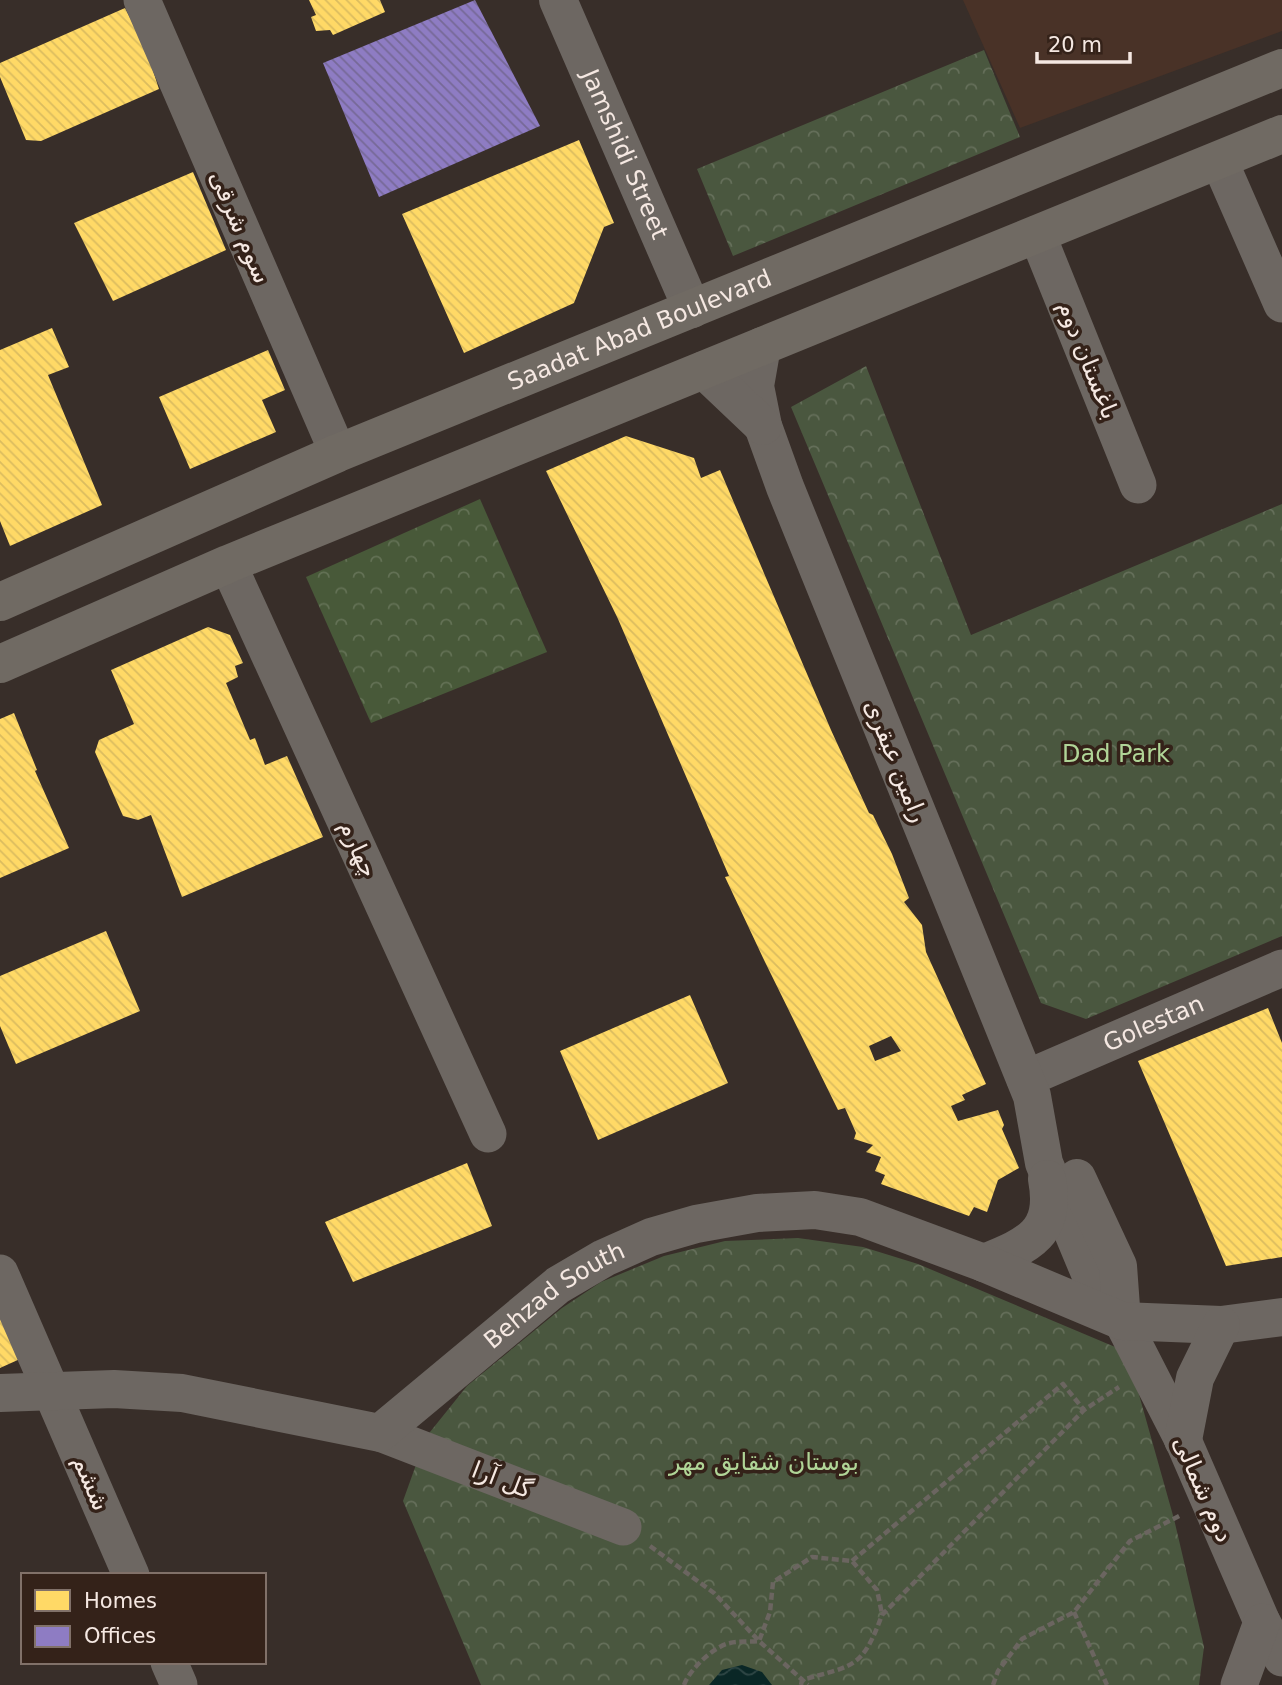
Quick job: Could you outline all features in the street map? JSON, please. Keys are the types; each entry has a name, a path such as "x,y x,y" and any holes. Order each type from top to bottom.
{"main road":[{"name":"Saadat Abad Boulevard","path":"0,602 338,453 1282,68"},
{"path":"0,664 228,565 1282,134"}],"street":[{"name":"سوم شرقی","path":"142,0 338,453"},
{"name":"Jamshidi Street","path":"558,0 692,309"},
{"path":"1219,160 1282,304"},
{"name":"باغستان دوم","path":"1037,234 1139,485"},
{"name":"رامین عبقری","path":"762,346 755,386 763,426 1029,1087 1044,1163 1094,1283 1122,1321"},
{"name":"رامین عبقری","path":"704,370 763,426"},
{"name":"چهارم","path":"228,565 488,1134"},
{"name":"Golestan","path":"1029,1087 1282,968"},
{"name":"رامین عبقری","path":"1029,1087 1051,1121 1118,1266 1122,1321"},
{"path":"984,1263 1022,1248 1049,1217 1051,1199 1044,1163"},
{"name":"Behzad South","path":"380,1433 558,1286 604,1258 651,1237 684,1227 757,1213 826,1211 873,1222 984,1263 1122,1321"},
{"name":"ششم","path":"0,1273 130,1573"},
{"path":"1122,1321 1214,1299 1282,1291"},
{"path":"1122,1321 1221,1325 1282,1317"},
{"name":"دوم شمالی","path":"1122,1321 1183,1440 1262,1622 1282,1658"},
{"path":"1183,1440 1195,1378 1221,1325"},
{"path":"0,1393 114,1389 182,1393 380,1433"},
{"name":"گل آرا","path":"380,1433 623,1527"},
{"path":"1239,1685 1262,1622"},
{"path":"170,1664 179,1685"}],"path":[{"path":"801,1683 850,1667 870,1649 883,1615 1084,1410 1146,1368"},
{"path":"852,1561 1063,1384 1084,1410"},
{"path":"993,1685 998,1671 1021,1639 1074,1612 1130,1541 1208,1501"},
{"path":"623,1527 714,1593 801,1683 808,1685"},
{"path":"759,1641 770,1612 773,1582 812,1557 852,1561 877,1590 883,1615"},
{"path":"1074,1612 1107,1685"},
{"path":"684,1685 687,1677 704,1660 727,1643 759,1641"}],"shaded area":[{"path":"963,0 1282,0 1282,31 1020,128"}],"green space":[{"path":"984,50 1020,137 733,256 697,169"},
{"name":"Dad Park","path":"866,366 971,635 1282,504 1282,936 1086,1019 1041,1003 791,407"},
{"path":"480,499 547,652 371,723 306,577"},
{"name":"بوستان شقایق مهر","path":"798,1238 863,1247 918,1264 1127,1352 1174,1519 1204,1647 1199,1685 481,1685 403,1501 426,1437 467,1386 562,1308 601,1282 664,1256 725,1241"}],"water":[{"path":"742,1665 762,1672 772,1685 709,1685 722,1670"}],"building: Homes":[{"path":"309,0 380,0 385,12 333,35 330,30 316,31 311,17 316,15"},
{"path":"125,8 146,49 159,89 41,141 26,140 0,77 0,63"},
{"path":"579,140 614,223 604,227 574,303 464,353 402,214"},
{"path":"193,172 226,250 113,301 74,223"},
{"path":"52,328 69,367 48,375 102,505 10,546 0,521 0,350"},
{"path":"268,350 285,390 262,400 276,432 190,469 159,397"},
{"path":"626,436 694,458 701,478 720,470 831,730 869,813 873,815 892,854 909,898 904,902 922,925 926,952 986,1084 962,1095 965,1100 951,1106 958,1121 998,1110 1004,1125 1002,1129 1019,1168 998,1180 987,1212 974,1207 969,1216 881,1184 885,1175 875,1171 881,1157 866,1152 873,1145 854,1139 856,1133 845,1108 838,1110 725,877 729,876 618,619 546,471","holes":["891,1036 901,1051 875,1061 869,1046"]},
{"path":"208,627 230,635 243,663 235,666 238,677 226,683 250,740 255,738 265,765 287,756 323,837 182,897 151,815 138,820 123,816 95,752 99,740 134,724 111,670"},
{"path":"14,713 37,770 35,771 69,848 0,878 0,719"},
{"path":"106,931 140,1011 16,1064 0,1026 0,976"},
{"path":"690,995 728,1083 598,1140 560,1051"},
{"path":"1268,1008 1282,1043 1282,1257 1226,1266 1138,1061"},
{"path":"467,1163 492,1226 353,1282 325,1222"},
{"path":"0,1312 20,1359 0,1368"}],"building: Offices":[{"path":"475,0 540,126 379,197 323,63"}]}
